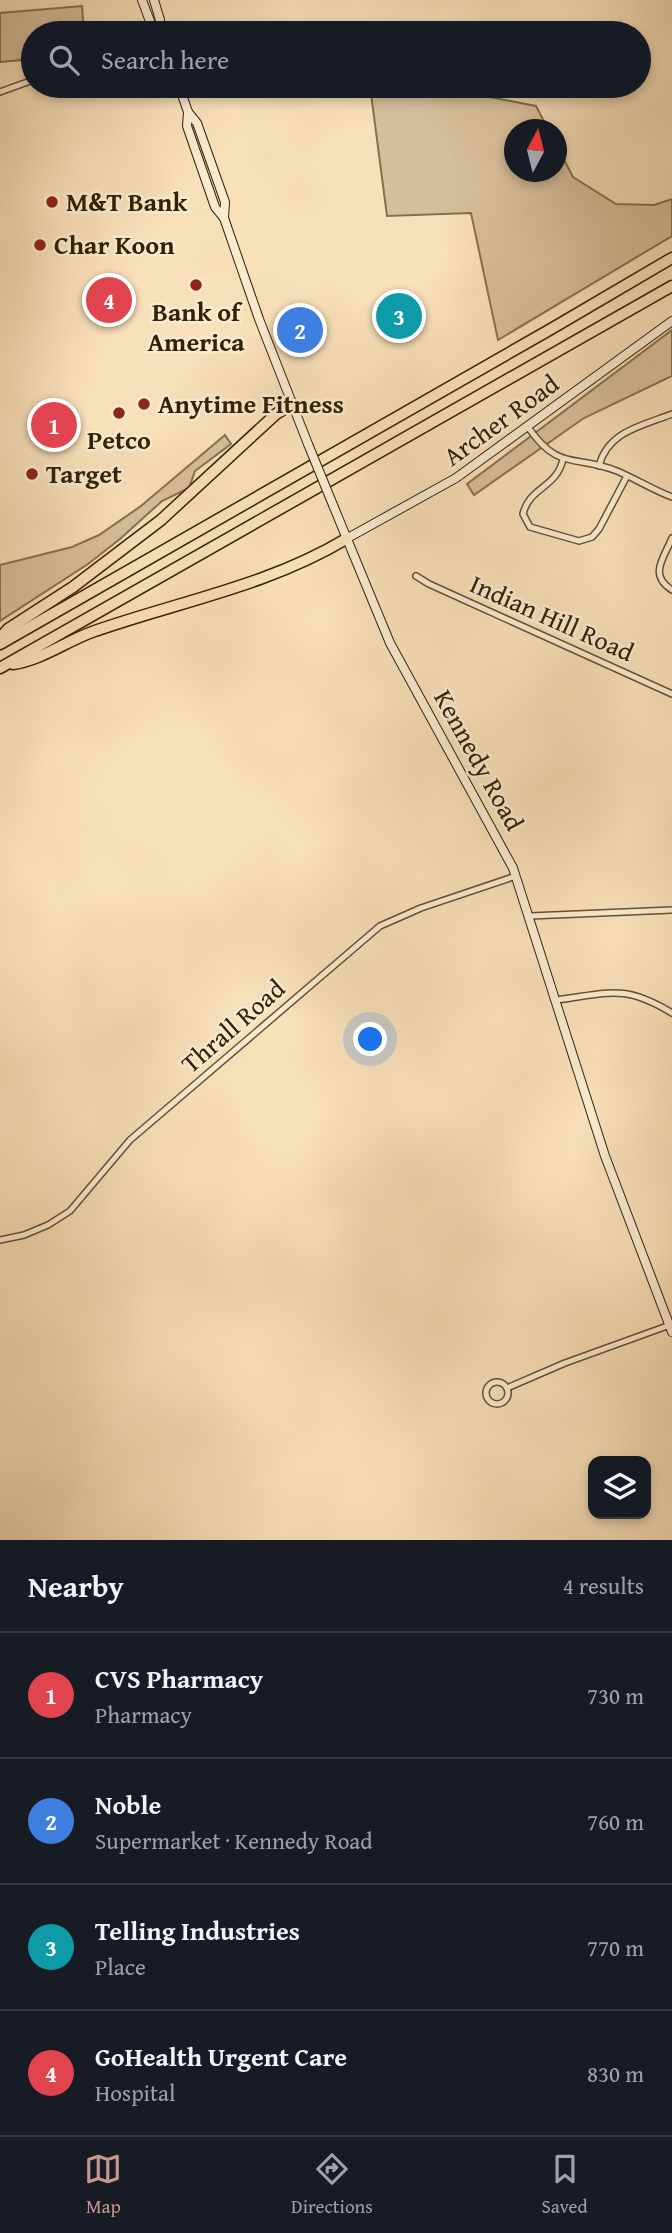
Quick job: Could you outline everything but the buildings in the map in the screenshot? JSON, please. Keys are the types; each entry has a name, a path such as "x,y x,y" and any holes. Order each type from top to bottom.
{"highway":[{"path":"0,643 551,330 672,258"},
{"path":"2,667 672,286"},
{"path":"0,638 8,629 73,587 155,525 275,414 292,404"},
{"path":"2,667 33,659 92,632 258,581 346,539"}],"street":[{"path":"142,0 150,21"},
{"path":"154,0 160,21"},
{"path":"0,92 21,84"},
{"name":"Kennedy Road","path":"183,98 188,112 187,126 215,207 224,218 292,404 390,643 494,830 516,876 605,1156 671,1329"},
{"name":"Archer Road","path":"346,539 442,487 672,321"},
{"path":"599,466 610,442 672,414"},
{"path":"528,427 545,449 563,459 599,466 672,497"},
{"path":"563,459 556,477 527,502 523,514 530,527 579,541 592,537 627,476"},
{"path":"672,538 659,575 663,584 672,590"},
{"name":"Indian Hill Road","path":"416,576 672,694"},
{"name":"Thrall Road","path":"0,1241 48,1225 70,1211 130,1140 380,926 421,908 516,876"},
{"path":"530,916 672,909"},
{"path":"557,1000 613,992 648,1000 672,1013"},
{"path":"507,1388 584,1356 671,1329"},
{"path":"494,1383 501,1383 507,1388 507,1399 501,1404 491,1403 487,1398 488,1387 494,1383"}],"shaded area":[{"path":"82,6 83,21 21,21 21,60 0,62 0,13"},
{"path":"372,98 495,98 536,106 543,119 504,119 504,182 567,182 567,165 573,177 616,204 654,205 672,199 672,236 498,340 471,213 387,216"},
{"path":"672,330 672,376 584,418 474,495 467,484"},
{"path":"225,435 231,444 195,471 189,488 162,501 88,564 0,621 0,565 72,547 99,535 141,506"}],"place":[{"name":"M&T Bank","path":"52,202"},
{"name":"Char Koon","path":"40,245"},
{"name":"Bank of America","path":"196,285"},
{"name":"GoHealth Urgent Care","path":"109,300"},
{"name":"Telling Industries","path":"399,316"},
{"name":"Noble","path":"300,330"},
{"name":"Anytime Fitness","path":"144,404"},
{"name":"Petco","path":"119,413"},
{"name":"CVS Pharmacy","path":"54,425"},
{"name":"Target","path":"32,474"}]}
